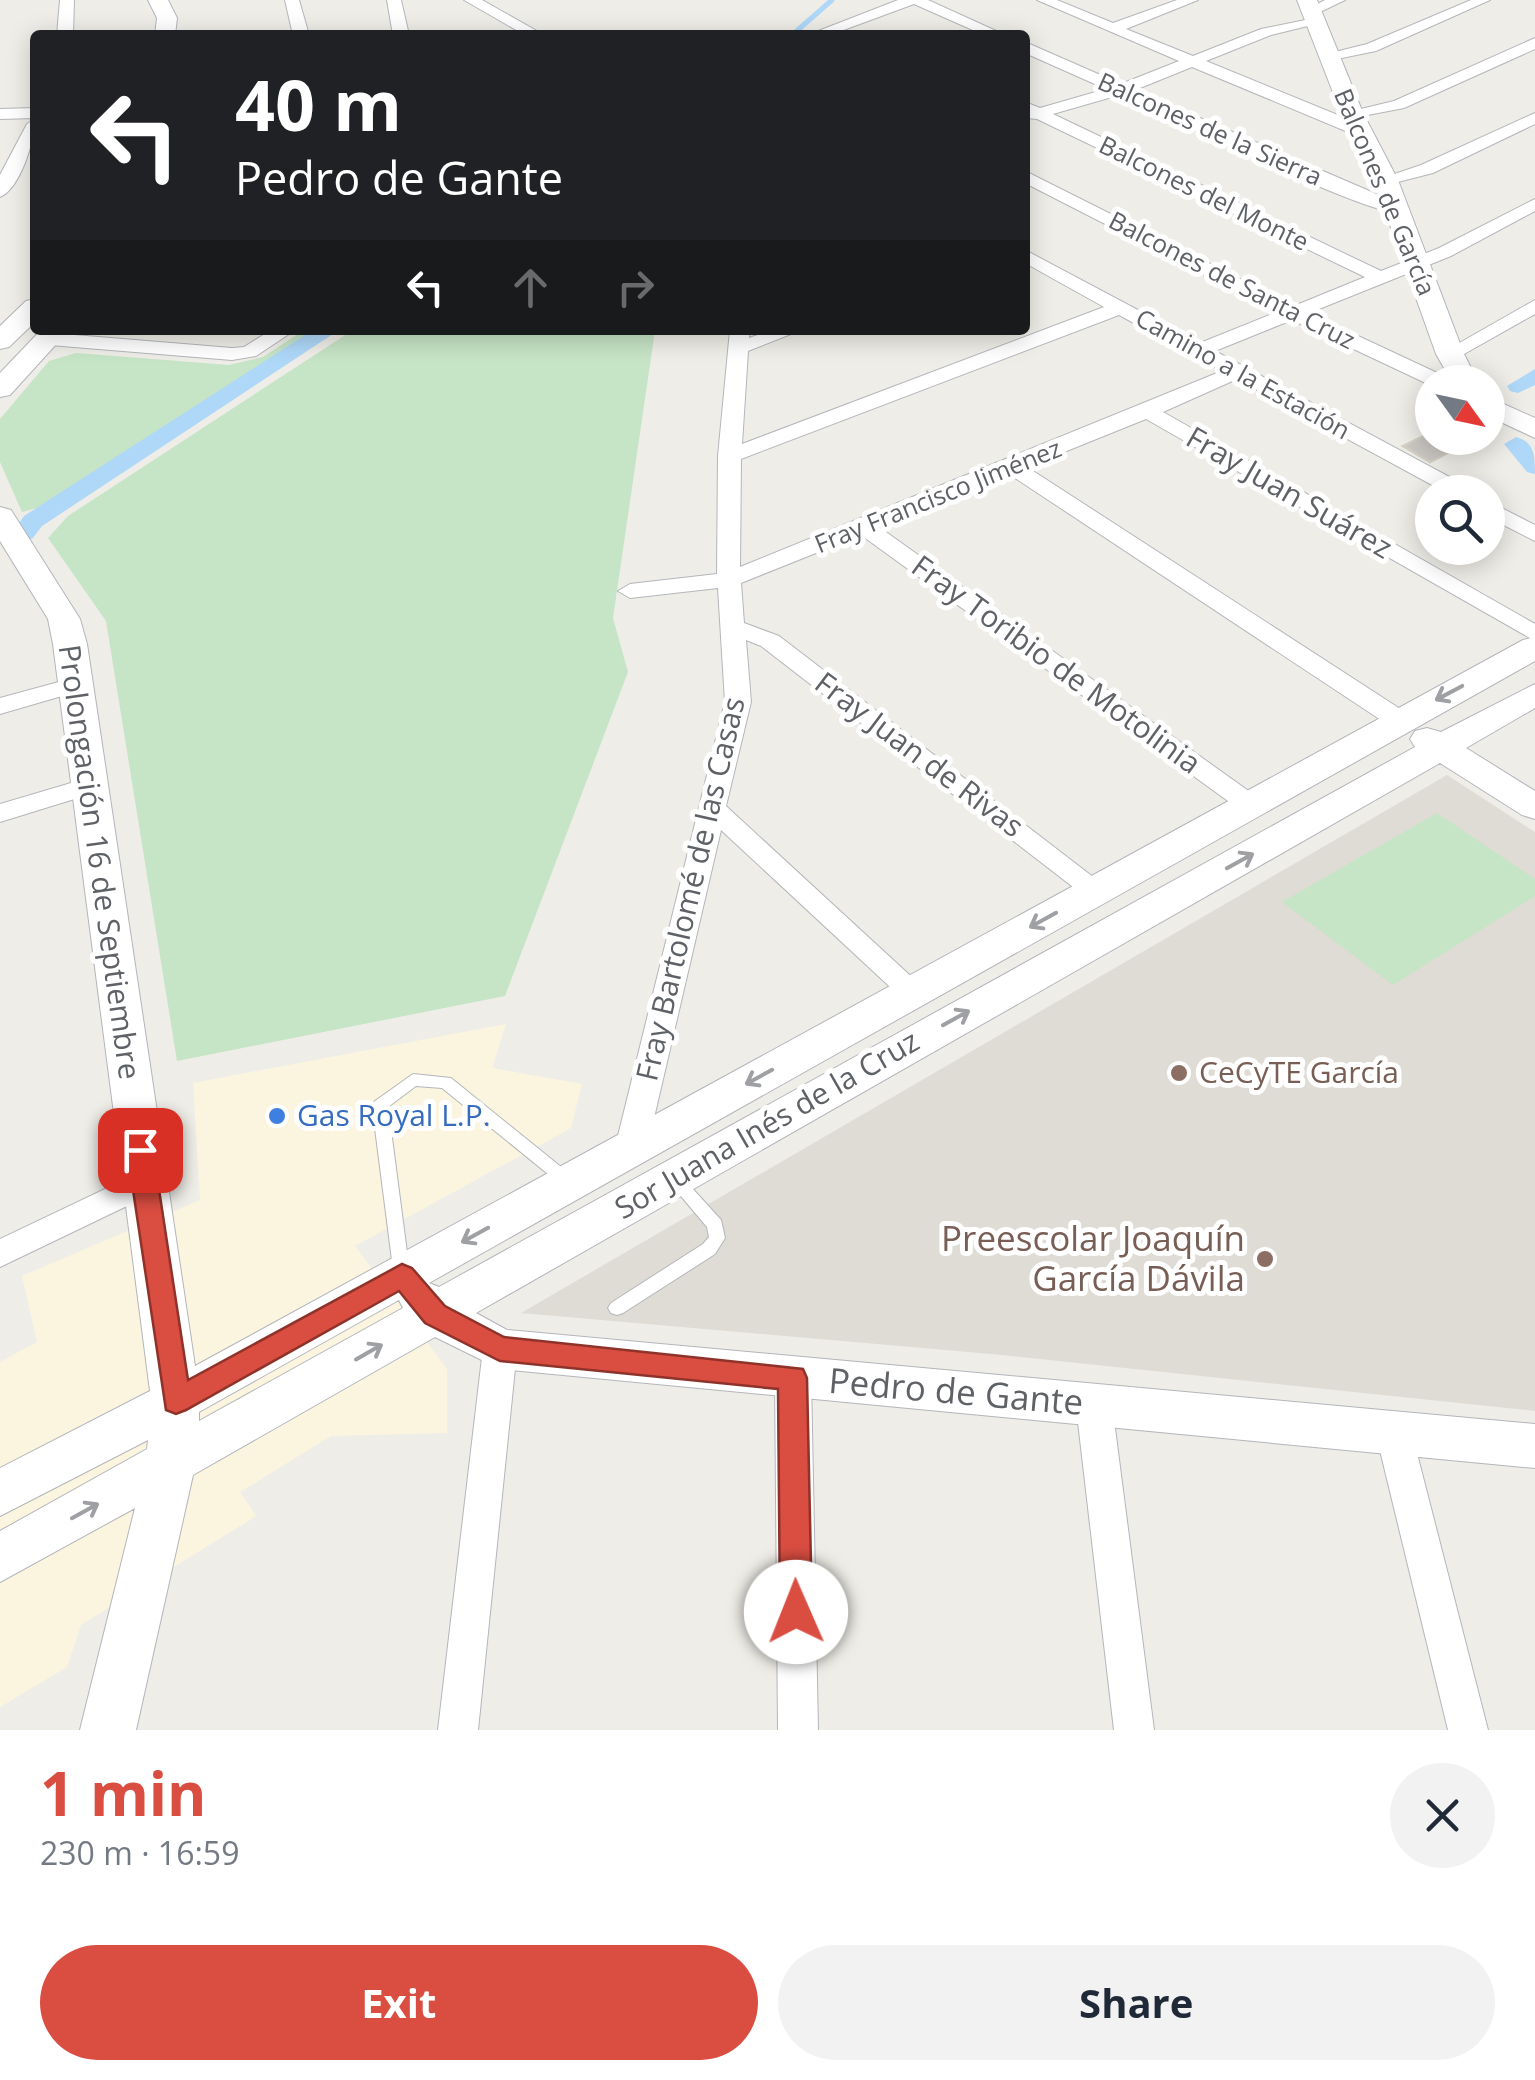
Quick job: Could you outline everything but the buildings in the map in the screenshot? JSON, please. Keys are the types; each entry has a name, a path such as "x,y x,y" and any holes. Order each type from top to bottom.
{"street":[{"path":"66,0 66,30"},
{"path":"158,0 167,18 166,30"},
{"path":"292,0 300,30"},
{"path":"394,0 400,30"},
{"path":"471,0 514,29"},
{"path":"828,30 914,0 985,30"},
{"path":"1044,0 1192,64 1356,122 1533,46"},
{"path":"1112,29 1191,0"},
{"path":"1030,113 1123,89 1192,64 1338,0"},
{"path":"1327,56 1371,48 1483,0"},
{"name":"Balcones de García","path":"1312,10 1327,56 1386,180 1456,365"},
{"path":"842,24 855,30"},
{"name":"Balcones de la Sierra","path":"1030,49 1354,194 1396,209"},
{"path":"0,114 30,112"},
{"name":"Balcones del Monte","path":"1030,113 1382,279"},
{"path":"1386,180 1427,169 1535,118"},
{"path":"0,192 30,135"},
{"name":"Balcones de Santa Cruz","path":"1030,179 1415,370"},
{"path":"1201,350 1382,279 1535,204"},
{"name":"Camino a la Estación","path":"1030,259 1429,475"},
{"path":"1450,354 1535,306"},
{"path":"729,456 1122,307"},
{"path":"0,341 19,316"},
{"path":"0,390 52,335"},
{"path":"62,335 232,354 249,352 277,335"},
{"name":"Fray Bartolomé de las Casas","path":"631,1148 738,702 736,628 729,580 729,456 740,339"},
{"name":"Fray Francisco Jiménez","path":"630,592 729,580 1147,412 1238,371"},
{"name":"Fray Juan Suárez","path":"1147,412 1535,634"},
{"path":"1505,414 1535,429"},
{"path":"1012,466 1535,807"},
{"path":"1505,517 1535,534"},
{"name":"Prolongación 16 de Septiembre","path":"0,518 64,619 77,684 88,786 176,1401 171,1464 108,1730"},
{"name":"Fray Toribio de Motolinia","path":"863,526 1248,803"},
{"name":"Fray Juan de Rivas","path":"736,628 770,642 1096,890"},
{"name":"Sor Juana Inés de la Cruz","path":"0,1493 176,1401 1535,646"},
{"path":"0,706 77,684"},
{"name":"Sor Juana Inés de la Cruz","path":"0,1558 1535,694"},
{"path":"0,813 88,786"},
{"path":"714,810 913,992"},
{"path":"0,1254 144,1183"},
{"name":"Pedro de Gante","path":"402,1276 435,1314 500,1348 1535,1446"},
{"path":"458,1730 500,1348"},
{"path":"793,1378 798,1730"},
{"path":"1094,1404 1134,1730"},
{"path":"1394,1434 1468,1730"}],"lane":[{"path":"402,1276 380,1105 413,1080 446,1082 570,1182"},
{"path":"616,1308 709,1249 716,1238 715,1225 674,1178"}],"shaded area":[{"name":"CeCyTE García","path":"1447,775 1535,832 1535,1411 991,1354 521,1313"},
{"path":"506,1024 492,1068 582,1084 571,1128 355,1246 447,1369 447,1433 331,1436 240,1492 256,1516 81,1625 67,1667 0,1707 0,1362 37,1342 22,1276 200,1200 193,1083"}],"green space":[{"path":"296,335 308,335 41,507 22,512 0,462 0,419 49,361 76,353 229,365 263,357"},
{"path":"345,335 654,335 613,618 628,672 505,996 177,1061 106,621 48,538 68,516"},
{"path":"1437,813 1535,879 1535,896 1393,985 1282,902"}],"waterway":[{"path":"798,30 832,0"},
{"path":"23,534 33,521 320,335"},
{"path":"1518,386 1535,376"},
{"path":"1516,444 1535,467"}],"place":[{"name":"CeCyTE García","path":"1179,1073"},
{"name":"Gas Royal L.P.","path":"277,1116"},
{"name":"Preescolar Joaquín García Dávila","path":"1265,1259"}],"route":[{"path":"140,1150 176,1401 402,1276 435,1314 500,1348 793,1378 796,1612"}]}
